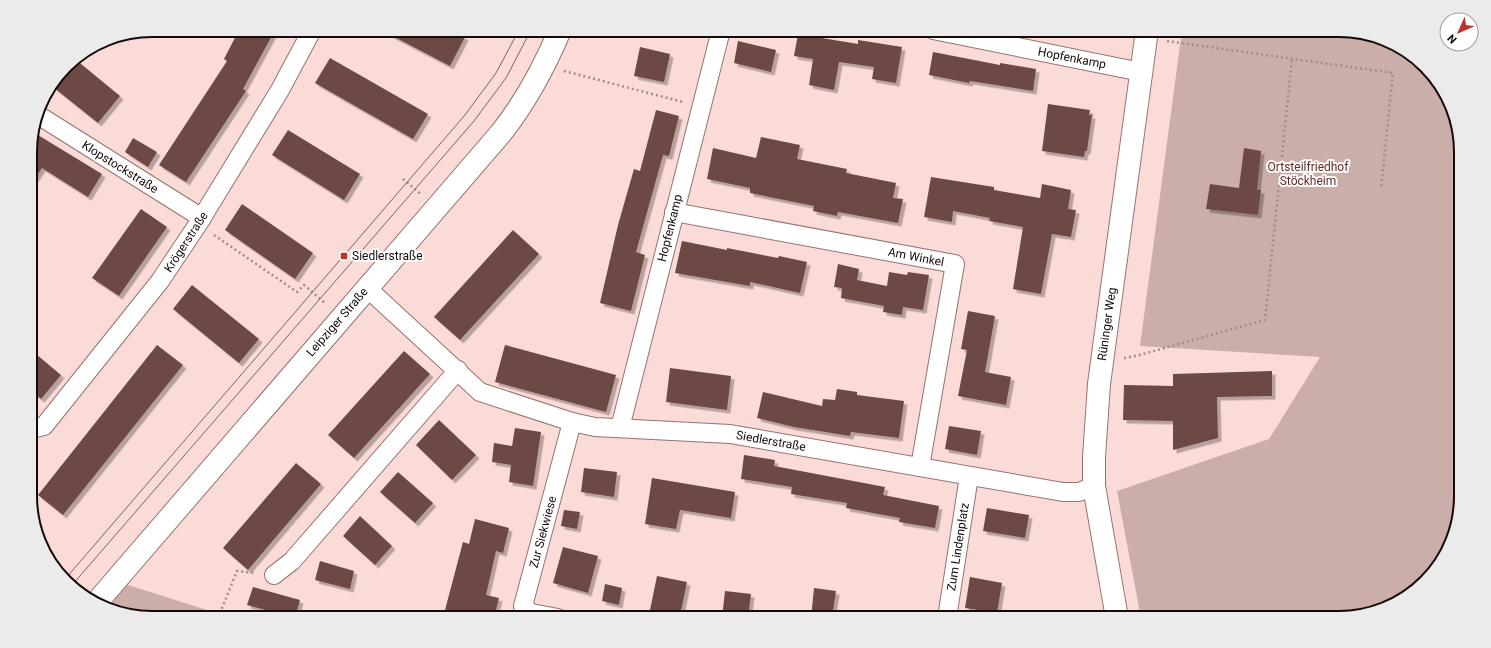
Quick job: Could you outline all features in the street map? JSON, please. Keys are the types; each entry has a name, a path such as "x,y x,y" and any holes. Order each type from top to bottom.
{"street":[{"name":"Krögerstraße","path":"37,428 44,426 160,281 202,218 280,90 308,37"},
{"name":"Leipziger Straße","path":"100,599 516,113 544,69 557,37"},
{"name":"Hopfenkamp","path":"620,428 719,37"},
{"name":"Hopfenkamp","path":"968,37 1141,72"},
{"name":"Rüninger Weg","path":"1116,611 1094,486 1096,427 1102,360 1146,37"},
{"name":"Klopstockstraße","path":"42,119 202,218"},
{"name":"Am Winkel","path":"674,212 955,264 920,467"},
{"name":"Siedlerstraße","path":"367,288 458,370 480,392 572,422 595,427 730,434 1063,492 1079,492 1094,486"},
{"path":"274,575 292,561 458,370"},
{"name":"Zur Siekwiese","path":"529,611 523,606 572,422"},
{"name":"Zum Lindenplatz","path":"948,611 969,476"}],"path":[{"path":"1164,37 1292,58 1393,72 1381,188"},
{"path":"1102,360 1136,356 1265,320 1292,58"},
{"path":"561,70 701,106"},
{"path":"403,179 427,199"},
{"path":"213,234 297,292 304,285 328,306"},
{"path":"221,611 237,571 274,575"}],"green space":[{"name":"Ortsteilfriedhof Stöckheim","path":"1181,37 1339,37 1362,39 1397,52 1420,71 1439,94 1450,122 1453,137 1454,504 1450,526 1439,554 1420,577 1397,596 1376,605 1347,611 1140,611 1117,491 1269,439 1320,357 1140,346"},
{"path":"125,584 210,611 137,610 110,603"}],"building":[{"path":"235,37 271,37 243,89 246,91 186,182 159,165 227,61 224,59"},
{"path":"394,37 465,37 450,66"},
{"path":"797,37 816,37 858,44 858,40 902,47 896,83 872,79 874,67 839,62 834,90 809,85 813,59 794,56"},
{"path":"738,41 776,50 771,72 734,63"},
{"path":"640,47 670,54 664,82 634,76"},
{"path":"933,52 1000,65 1000,63 1036,69 1033,91 970,81 969,83 929,75"},
{"path":"330,58 428,114 413,139 315,83"},
{"path":"79,63 120,96 98,123 56,89 65,76"},
{"path":"1048,104 1090,110 1089,115 1092,115 1087,151 1085,151 1084,157 1042,151"},
{"path":"656,110 679,116 669,156 663,155 636,252 645,255 631,311 600,303 618,225 634,169 640,171"},
{"path":"288,130 360,174 344,200 272,155"},
{"path":"38,135 102,174 88,197 42,168 37,176"},
{"path":"761,137 800,145 797,159 847,169 846,173 896,183 893,198 903,199 898,223 838,212 837,216 813,211 814,206 750,193 750,188 707,179 713,148 756,158"},
{"path":"133,138 157,152 148,167 125,152"},
{"path":"1244,148 1261,151 1257,190 1261,190 1258,215 1206,209 1210,184 1239,188"},
{"path":"931,177 994,187 994,190 1040,198 1042,184 1071,190 1068,209 1076,210 1071,237 1052,234 1041,294 1013,289 1023,227 989,221 990,218 953,211 952,222 924,217"},
{"path":"242,204 313,253 295,279 225,230"},
{"path":"141,209 167,227 119,296 92,278"},
{"path":"513,230 539,254 460,340 434,317"},
{"path":"682,241 727,250 727,248 807,262 800,293 750,282 750,286 675,273"},
{"path":"838,264 859,269 857,280 887,286 889,272 907,275 908,272 929,275 923,310 903,307 902,315 883,312 884,306 841,298 842,288 834,287"},
{"path":"192,285 259,339 239,363 173,309"},
{"path":"968,311 995,316 985,372 1011,377 1006,405 958,396 967,350 961,349"},
{"path":"157,345 183,365 63,515 38,495"},
{"path":"505,345 616,375 606,412 495,382"},
{"path":"404,351 430,374 354,458 328,435"},
{"path":"37,355 61,375 41,399 37,396"},
{"path":"670,368 731,376 727,410 666,402"},
{"path":"1272,371 1272,396 1217,397 1218,438 1173,450 1173,421 1123,420 1124,385 1173,386 1173,374"},
{"path":"837,389 857,392 857,395 904,401 899,438 851,432 850,436 794,427 757,418 763,392 822,406 823,399 835,400"},
{"path":"439,420 476,455 452,480 416,445"},
{"path":"949,426 981,431 977,455 945,449"},
{"path":"515,428 541,432 533,486 509,482 511,465 492,462 494,443 512,446"},
{"path":"744,455 775,460 774,466 885,487 883,495 939,506 935,528 899,522 900,518 846,508 847,503 791,494 792,487 741,479"},
{"path":"296,463 321,484 248,570 223,548"},
{"path":"584,468 617,472 614,497 581,492"},
{"path":"398,472 433,503 415,523 380,492"},
{"path":"652,478 735,492 731,518 680,510 676,529 645,524"},
{"path":"987,508 1029,515 1025,538 983,531"},
{"path":"564,510 580,512 577,529 561,526"},
{"path":"360,516 392,546 375,565 343,536"},
{"path":"475,519 509,528 503,553 496,551 486,595 499,598 496,611 445,610 463,542 469,544"},
{"path":"563,547 598,556 588,593 553,583"},
{"path":"320,561 354,571 350,589 315,580"},
{"path":"657,576 687,582 681,611 650,610"},
{"path":"970,577 1002,583 997,611 984,611 965,608"},
{"path":"605,584 622,588 619,605 602,601"},
{"path":"253,587 300,600 297,611 269,611 247,605"},
{"path":"814,588 836,591 833,611 812,611"},
{"path":"725,591 751,594 749,611 723,611"}],"tram line":[{"path":"69,575 465,115 496,73 515,37"},
{"path":"76,581 474,121 506,78 527,37"}],"place":[{"name":"Siedlerstraße","path":"344,256"}]}
